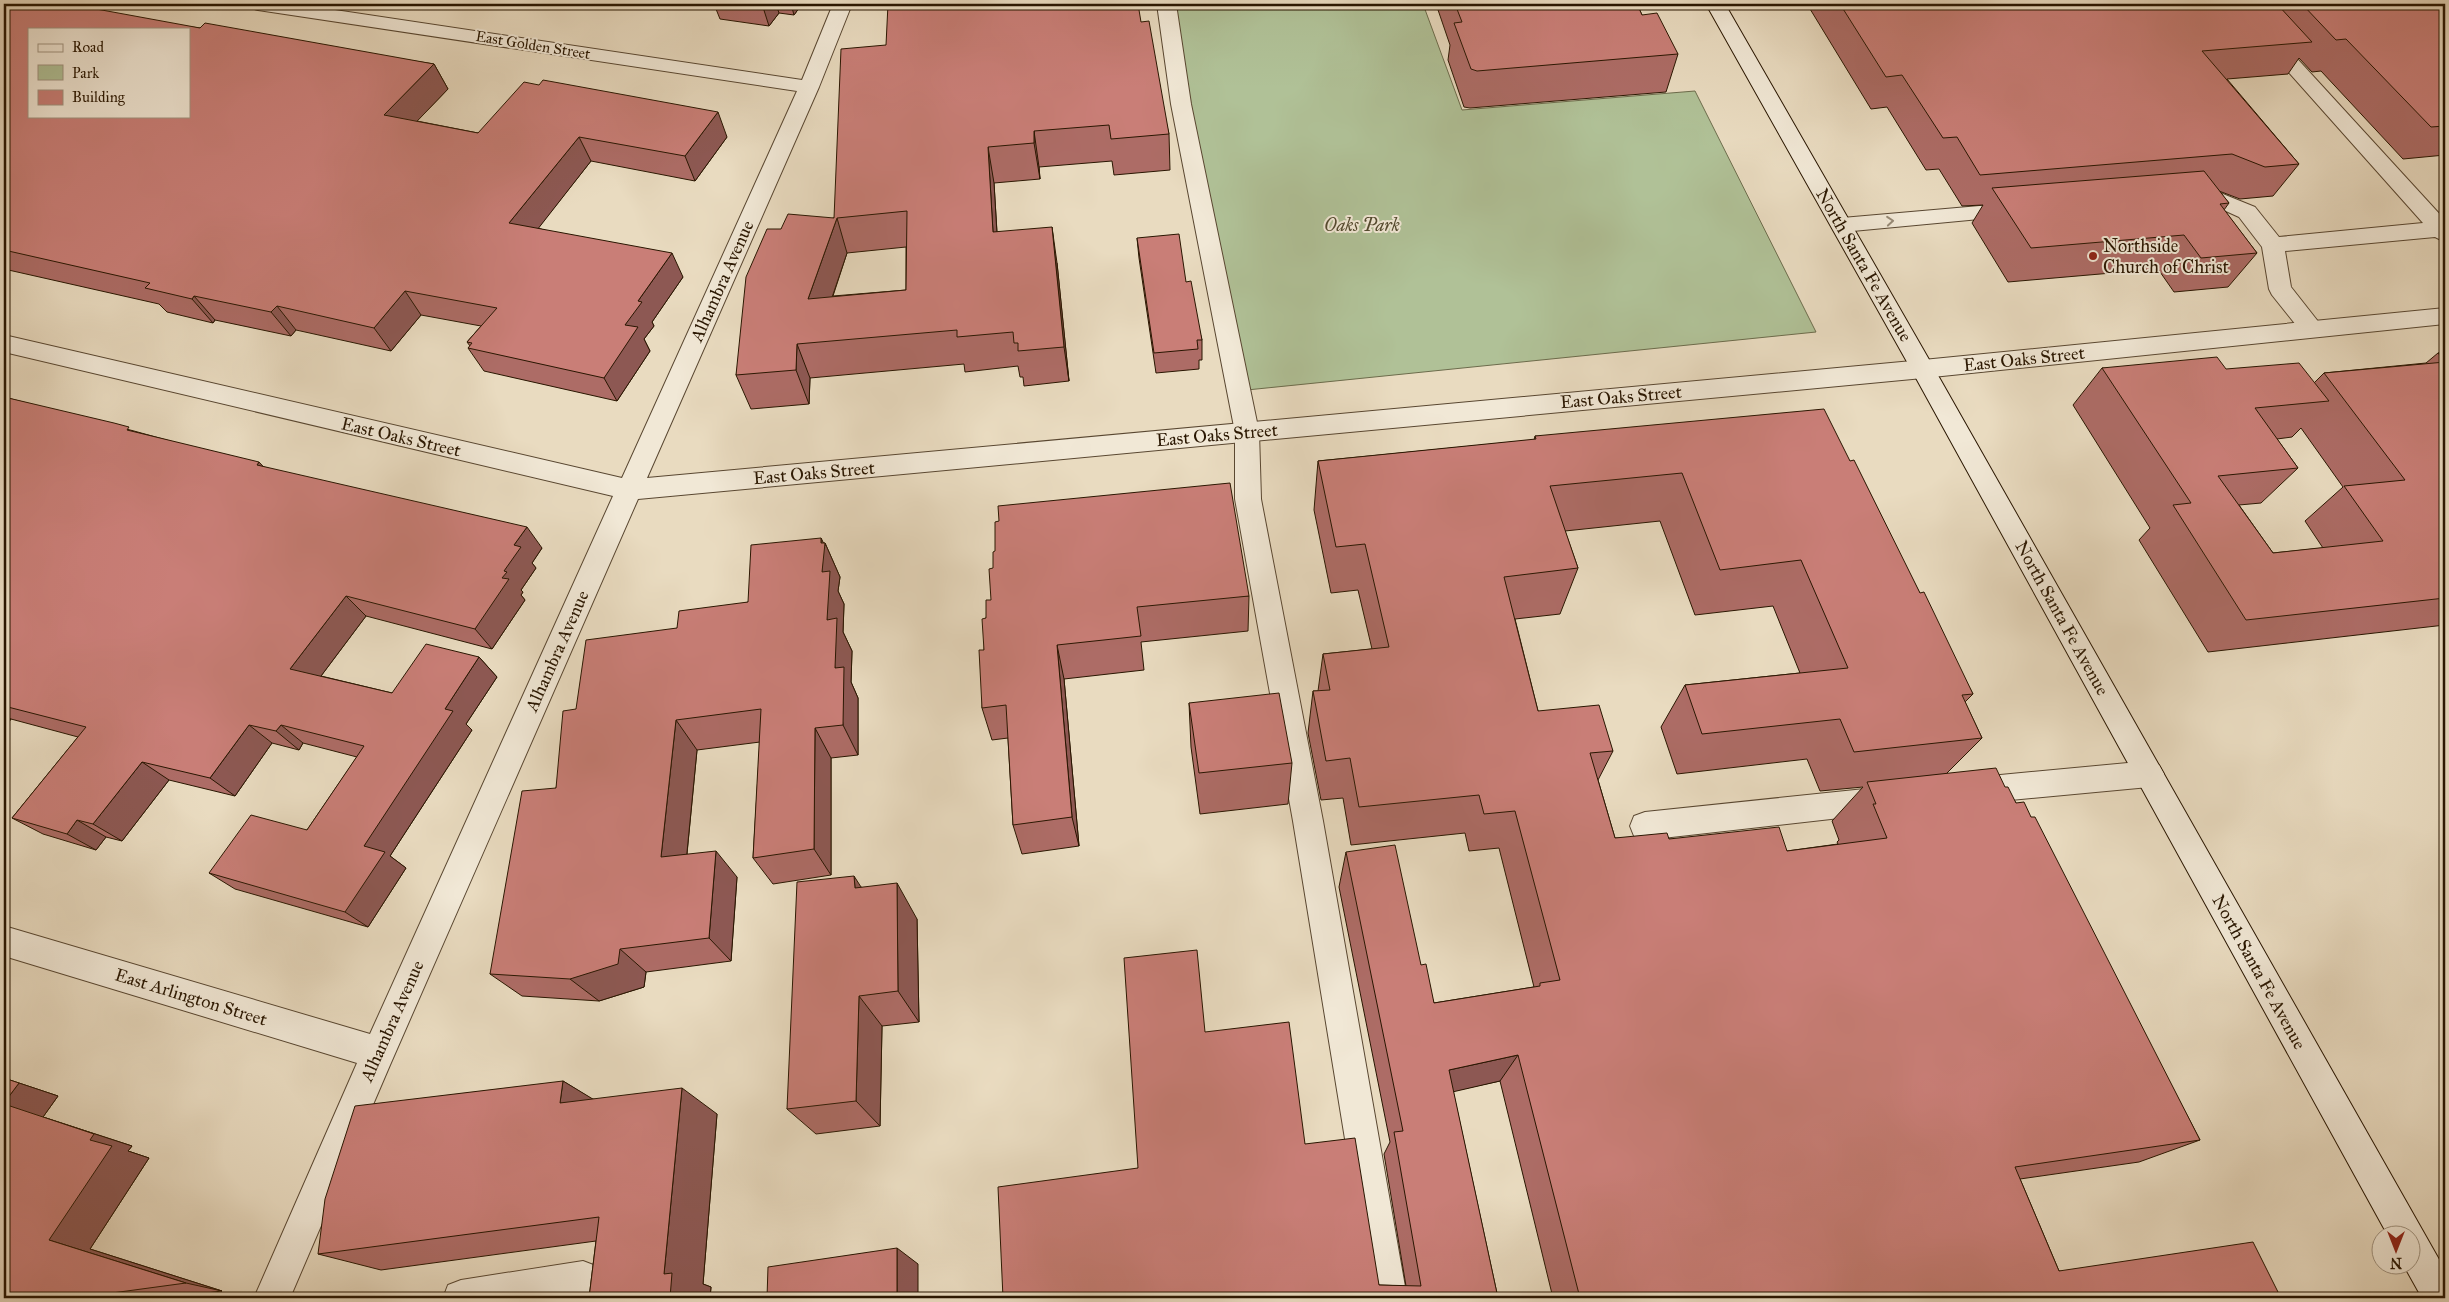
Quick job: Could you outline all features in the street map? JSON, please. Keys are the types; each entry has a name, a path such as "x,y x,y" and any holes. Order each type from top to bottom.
{"street":[{"name":"East Golden Street","path":"258,4 809,87"},
{"name":"Alhambra Avenue","path":"272,1298 378,1053 809,87 843,4"},
{"path":"1166,4 1181,104 1247,432 1248,499 1318,879 1390,1298"},
{"name":"North Santa Fe Avenue","path":"1715,4 1923,369 2400,1224"},
{"path":"2236,4 2443,231"},
{"path":"2169,198 2208,195 2247,212 2273,245 2280,289 2312,329"},
{"path":"1842,225 2030,209"},
{"path":"2273,245 2443,231"},
{"name":"East Oaks Street","path":"4,343 629,490 1923,369 2445,316"},
{"path":"1940,794 2149,774"},
{"path":"1646,826 1911,797"},
{"name":"East Arlington Street","path":"4,941 378,1053"},
{"path":"2422,1263 2441,1298"},
{"path":"461,1298 583,1279 581,1298"}],"green space":[{"name":"Oaks Park","path":"1166,4 1423,4 1462,110 1695,91 1816,332 1237,391"}],"building":[{"path":"4,4 69,4 200,28 205,23 434,64 384,115 478,133 524,82 539,85 543,80 718,112 685,156 579,137 509,223 672,253 638,301 642,302 625,325 638,327 604,378 468,348 472,343 467,342 497,308 405,291 374,328 277,306 271,312 194,296 192,299 145,288 150,283 4,250"},
{"path":"888,4 1138,4 1141,22 1149,21 1169,134 1111,139 1109,125 1034,131 1034,143 988,147 993,232 1052,227 1064,347 1018,351 1018,343 1014,343 1013,332 957,337 957,330 797,344 796,370 736,375 746,277 767,229 781,229 788,214 834,218 841,49 886,45","holes":["907,211 906,290 808,299 837,218"]},
{"path":"1455,4 1637,4 1642,15 1657,13 1678,54 1477,71 1471,69 1454,23 1462,22"},
{"path":"1840,4 2277,4 2312,42 2202,51 2299,164 2265,167 2232,154 1980,175 1957,137 1943,138 1902,75 1886,77"},
{"path":"2302,4 2445,4 2445,126 2431,127 2346,39 2336,40"},
{"path":"2204,171 2229,203 2220,204 2257,253 2201,258 2184,235 2031,248 1992,188"},
{"path":"1179,234 1186,282 1191,281 1202,340 1197,340 1198,349 1154,353 1137,238"},
{"path":"2445,352 2445,362 2438,353"},
{"path":"2217,357 2226,369 2299,363 2329,401 2255,408 2298,468 2218,476 2273,553 2383,541 2344,486 2405,480 2324,373 2445,362 2445,598 2246,620 2173,505 2191,503 2102,368"},
{"path":"4,397 114,423 129,427 127,430 259,462 257,465 527,527 514,545 521,547 504,571 507,572 502,578 509,579 475,629 346,596 290,669 392,693 426,644 479,657 445,709 453,711 364,846 385,852 345,912 209,873 251,815 307,830 364,746 281,725 276,731 249,725 210,778 142,762 93,824 77,820 67,834 12,818 86,727 4,706"},
{"path":"1824,409 1850,461 1854,460 1920,593 1924,592 1973,694 1962,695 1982,738 1854,752 1840,719 1702,734 1685,685 1848,668 1801,560 1720,570 1682,473 1550,486 1578,568 1504,577 1538,711 1599,705 1613,751 1590,753 1615,838 1667,833 1669,839 1779,827 1787,851 1887,838 1873,804 1876,804 1867,782 1996,768 2005,787 2008,787 2016,803 2024,802 2031,817 2035,817 2200,1140 2015,1167 2059,1271 2253,1242 2281,1298 1580,1298 1518,1055 1449,1070 1498,1298 1003,1298 998,1187 1138,1168 1124,958 1197,950 1205,1032 1289,1022 1305,1144 1355,1138 1379,1285 1421,1286 1394,1132 1403,1131 1346,852 1395,845 1421,965 1426,964 1434,1003 1540,986 1540,983 1560,980 1515,811 1484,814 1479,795 1359,807 1350,758 1326,761 1313,691 1330,690 1323,654 1389,647 1365,544 1336,547 1318,461 1536,439 1535,436"},
{"path":"1230,483 1249,596 1137,607 1141,636 1057,645 1072,817 1013,825 1006,705 982,708 979,650 984,650 982,619 986,618 986,600 991,600 989,569 993,568 995,522 999,521 998,506"},
{"path":"821,538 821,543 825,543 822,572 830,571 827,620 837,618 835,668 844,667 843,725 815,728 814,849 753,858 761,709 676,720 661,857 716,851 709,938 620,949 618,964 570,979 490,974 522,791 556,788 563,711 576,709 586,640 677,628 679,611 748,602 751,545"},
{"path":"1279,693 1292,763 1199,773 1189,703"},
{"path":"854,876 855,888 897,883 898,991 859,996 856,1101 787,1109 797,882"},
{"path":"4,1078 19,1083 4,1103"},
{"path":"563,1081 560,1103 682,1088 664,1274 672,1273 670,1298 589,1298 599,1217 318,1254 325,1199 355,1106"},
{"path":"4,1104 94,1134 90,1140 112,1146 49,1240 186,1283 112,1293 112,1298 4,1298"},
{"path":"897,1248 897,1298 767,1298 768,1267"}],"place":[{"name":"Northside Church of Christ","path":"2093,256"}]}
